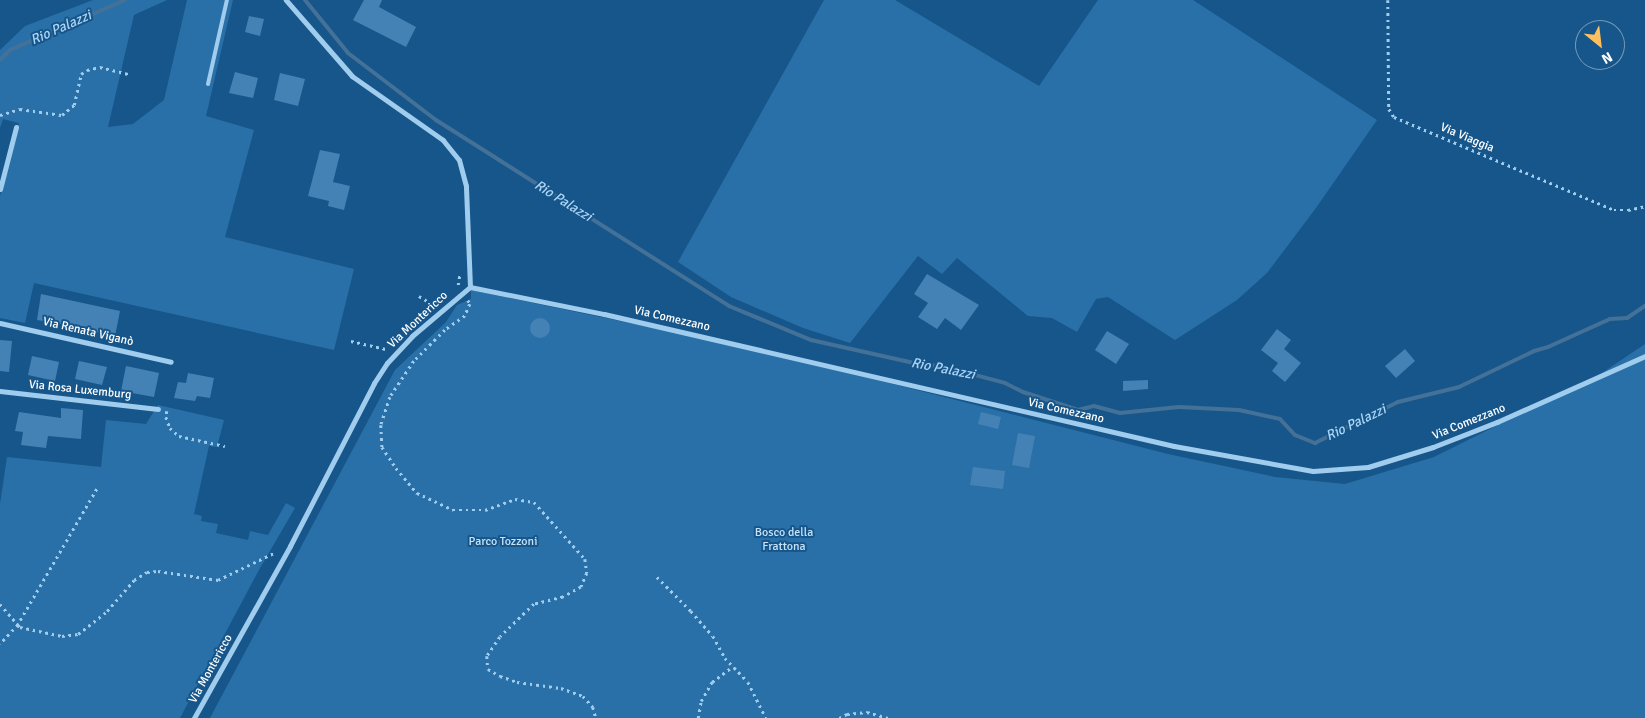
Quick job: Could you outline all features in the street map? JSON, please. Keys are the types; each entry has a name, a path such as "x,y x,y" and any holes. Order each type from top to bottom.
{"street":[{"path":"286,0 352,76 443,140 459,160 466,186 470,287"},
{"path":"0,189 16,127"},
{"name":"Via Comezzano","path":"470,287 604,314 1174,446 1314,471 1368,467 1433,447 1497,422 1645,356"},
{"name":"Via Montericco","path":"194,718 290,546 374,383 387,363 412,336 470,287"},
{"name":"Via Renata Viganò","path":"0,323 171,362"},
{"name":"Via Rosa Luxemburg","path":"0,391 158,409"}],"lane":[{"path":"208,84 227,0"}],"path":[{"name":"Via Viaggia","path":"1388,0 1389,109 1394,117 1614,210 1628,210 1645,206"},
{"path":"0,115 20,109 62,115 74,105 81,74 87,70 100,67 131,75"},
{"path":"455,291 461,270"},
{"path":"418,296 434,305 441,300"},
{"path":"468,300 470,304 465,316 445,330 414,361 390,397 381,425 382,447 396,468 418,493 452,510 485,510 515,499 534,502 585,559 587,573 581,587 563,597 534,604 500,637 487,656 488,669 500,676 517,682 561,688 583,696 593,707 596,718"},
{"path":"351,341 387,349 382,356"},
{"path":"158,409 167,410 166,417 170,428 179,436 225,446"},
{"path":"0,644 18,625 97,489"},
{"path":"0,604 18,625 62,636 78,634 107,611 134,580 147,572 158,570 218,580 274,554 279,546"},
{"path":"657,577 707,630 725,658 748,682 766,718"},
{"path":"698,718 702,701 712,682 733,666"},
{"path":"839,718 847,714 867,712 888,718"}],"green space":[{"path":"93,0 167,0 134,15 108,127 133,124 164,100 187,0 233,0 206,116 254,130 225,237 354,269 334,350 34,283 25,323 0,318 0,196 19,123 3,119 0,128 0,50 25,26"},
{"path":"824,0 895,0 1039,86 1098,0 1193,0 1377,120 1316,208 1267,273 1237,300 1175,340 1108,297 1096,299 1077,332 1052,318 1028,316 957,258 942,274 918,256 850,343 803,328 731,297 678,262"},
{"name":"Bosco della Frattona","path":"471,290 755,349 1168,454 1275,477 1345,484 1434,457 1602,373 1645,344 1645,718 210,718 395,370 446,322 457,305 471,299"},
{"path":"158,405 224,420 217,447 209,446 194,514 202,516 201,521 218,524 216,533 248,540 250,531 268,535 286,503 295,508 260,568 180,718 0,718 0,504 7,457 101,467 106,420 146,424"}],"building":[{"path":"364,0 382,0 379,7 416,27 406,47 353,20"},
{"path":"249,16 264,19 260,36 245,32"},
{"path":"235,72 258,78 253,98 229,93"},
{"path":"280,73 305,79 298,106 274,100"},
{"path":"320,150 340,154 333,182 350,186 344,210 328,206 329,201 308,196"},
{"path":"927,274 979,305 961,330 945,318 937,329 918,317 928,303 914,294"},
{"path":"41,294 120,311 115,336 84,330 85,328 37,320"},
{"path":"540,318 547,321 550,328 547,335 540,338 533,335 530,328 533,321"},
{"path":"1277,329 1291,340 1284,349 1301,363 1285,382 1272,371 1278,363 1261,350"},
{"path":"1107,331 1129,344 1116,364 1095,350"},
{"path":"0,340 12,341 9,372 0,371"},
{"path":"1405,349 1415,361 1396,378 1385,366"},
{"path":"32,356 59,362 55,381 28,375"},
{"path":"79,361 107,367 102,385 75,379"},
{"path":"126,366 159,373 154,397 121,391"},
{"path":"188,373 214,378 210,398 197,396 195,401 174,398 178,382 186,383"},
{"path":"1148,380 1148,389 1123,391 1123,381"},
{"path":"61,408 83,410 81,439 48,436 46,448 21,445 23,432 15,431 19,412 61,418"},
{"path":"981,412 1001,417 998,429 978,424"},
{"path":"1018,433 1035,436 1029,468 1012,465"},
{"path":"973,467 1005,471 1003,489 970,485"}],"waterway":[{"name":"Rio Palazzi","path":"0,60 10,50 125,0"},
{"name":"Rio Palazzi","path":"305,0 348,53 436,120 729,306 811,340 918,364 945,367 1005,383 1023,392 1078,410 1094,406 1120,413 1179,407 1239,410 1280,419 1295,435 1315,443 1398,402 1459,387 1534,351 1548,347 1610,319 1627,318 1645,306"}],"park label":[{"name":"Parco Tozzoni","path":"503,542"}]}
